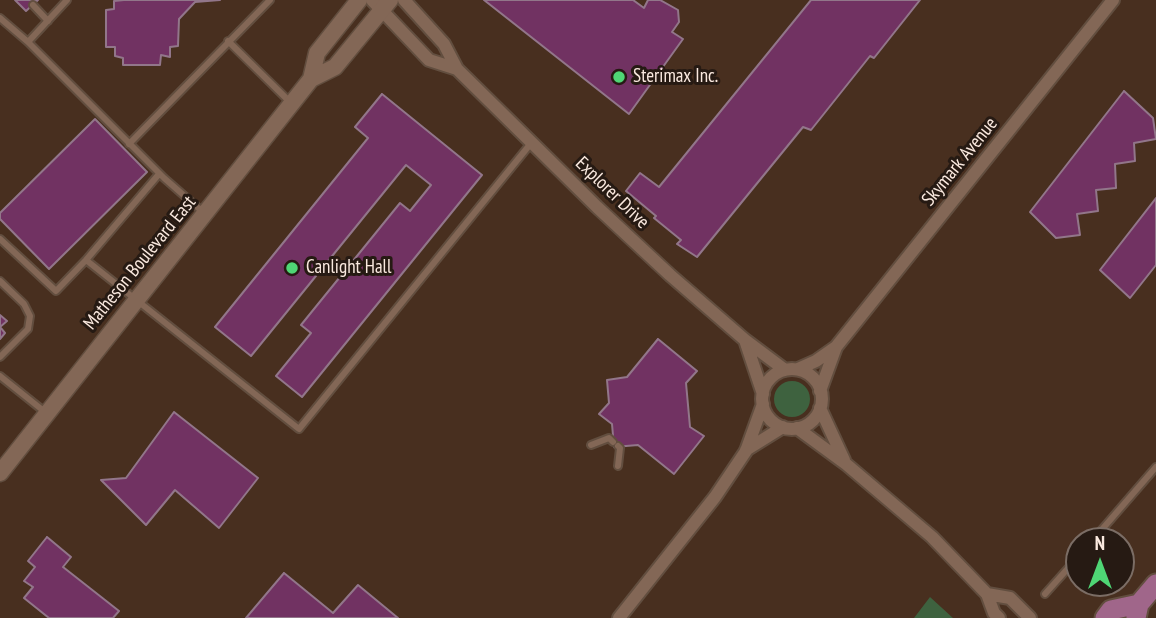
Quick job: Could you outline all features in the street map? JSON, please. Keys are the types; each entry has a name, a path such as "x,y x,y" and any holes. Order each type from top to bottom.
{"main road":[{"path":"1105,618 1111,610 1137,611 1156,584"}],"street":[{"name":"Matheson Boulevard East","path":"311,79 317,52 359,0"},
{"name":"Explorer Drive","path":"404,0 444,44 457,69 532,142 670,275 745,340 785,370"},
{"name":"Skymark Avenue","path":"798,369 816,361 836,346 1113,0"},
{"name":"Matheson Boulevard East","path":"0,473 206,215 291,103 311,79 334,67 381,3"},
{"name":"Explorer Drive","path":"381,3 429,60 457,69"},
{"path":"745,340 769,418 783,427 797,428 813,420 820,408"},
{"name":"Skymark Avenue","path":"820,391 836,346"},
{"path":"620,618 715,497 746,451 769,380 785,370 798,369 813,377 820,391 820,408 846,464"},
{"path":"746,451 783,427"},
{"path":"797,428 846,464 932,537 987,594 994,613 999,618"},
{"path":"987,594 1010,598 1030,618"}],"lane":[{"path":"28,42 67,0"},
{"path":"129,144 270,0"},
{"path":"33,5 48,21"},
{"path":"0,18 28,42 159,174 206,215"},
{"path":"228,41 291,103"},
{"path":"86,260 299,429 532,142"},
{"path":"0,239 56,291 159,174"},
{"path":"0,281 24,304 30,316 28,329 0,357"},
{"path":"0,376 47,414"},
{"path":"591,445 609,438 620,448 618,466"},
{"path":"1104,527 1156,467"},
{"path":"1045,594 1065,572"}],"green space":[{"path":"792,381 805,386 810,399 805,412 792,417 779,412 774,399 779,386"},
{"path":"930,597 953,618 914,618"}],"building":[{"path":"15,0 38,0 26,11"},
{"path":"220,0 195,2 179,19 178,46 170,47 170,57 161,55 160,65 123,65 123,58 115,56 115,47 106,47 106,10 114,9 114,1"},
{"name":"Sterimax Inc.","path":"484,0 633,0 644,8 648,0 660,0 678,10 679,22 672,32 683,39 629,114"},
{"path":"811,0 920,0 874,58 870,56 811,130 803,127 697,257 677,244 681,240 626,191 640,173 659,187"},
{"path":"1124,91 1153,118 1156,139 1134,143 1135,161 1115,164 1116,188 1096,190 1098,211 1077,214 1080,235 1056,238 1030,212"},
{"name":"Canlight Hall","path":"382,94 482,175 302,397 276,376 311,333 301,325 400,203 410,211 431,185 406,165 251,356 215,327 368,138 355,127"},
{"path":"95,119 147,172 49,269 0,219 0,213"},
{"path":"1156,198 1156,265 1130,298 1100,270"},
{"path":"0,315 7,321 0,327"},
{"path":"658,339 697,371 686,383 690,427 704,436 674,474 638,445 614,447 612,424 599,414 609,403 607,380 627,377"},
{"path":"174,412 258,478 219,528 175,490 146,525 101,480 126,478"},
{"path":"47,537 71,557 63,567 119,611 113,618 49,618 24,598 33,587 24,581 35,567 28,561"},
{"path":"284,573 333,613 358,585 398,618 246,618"}],"place":[{"name":"Sterimax Inc.","path":"619,77"},
{"name":"Canlight Hall","path":"292,268"}]}
